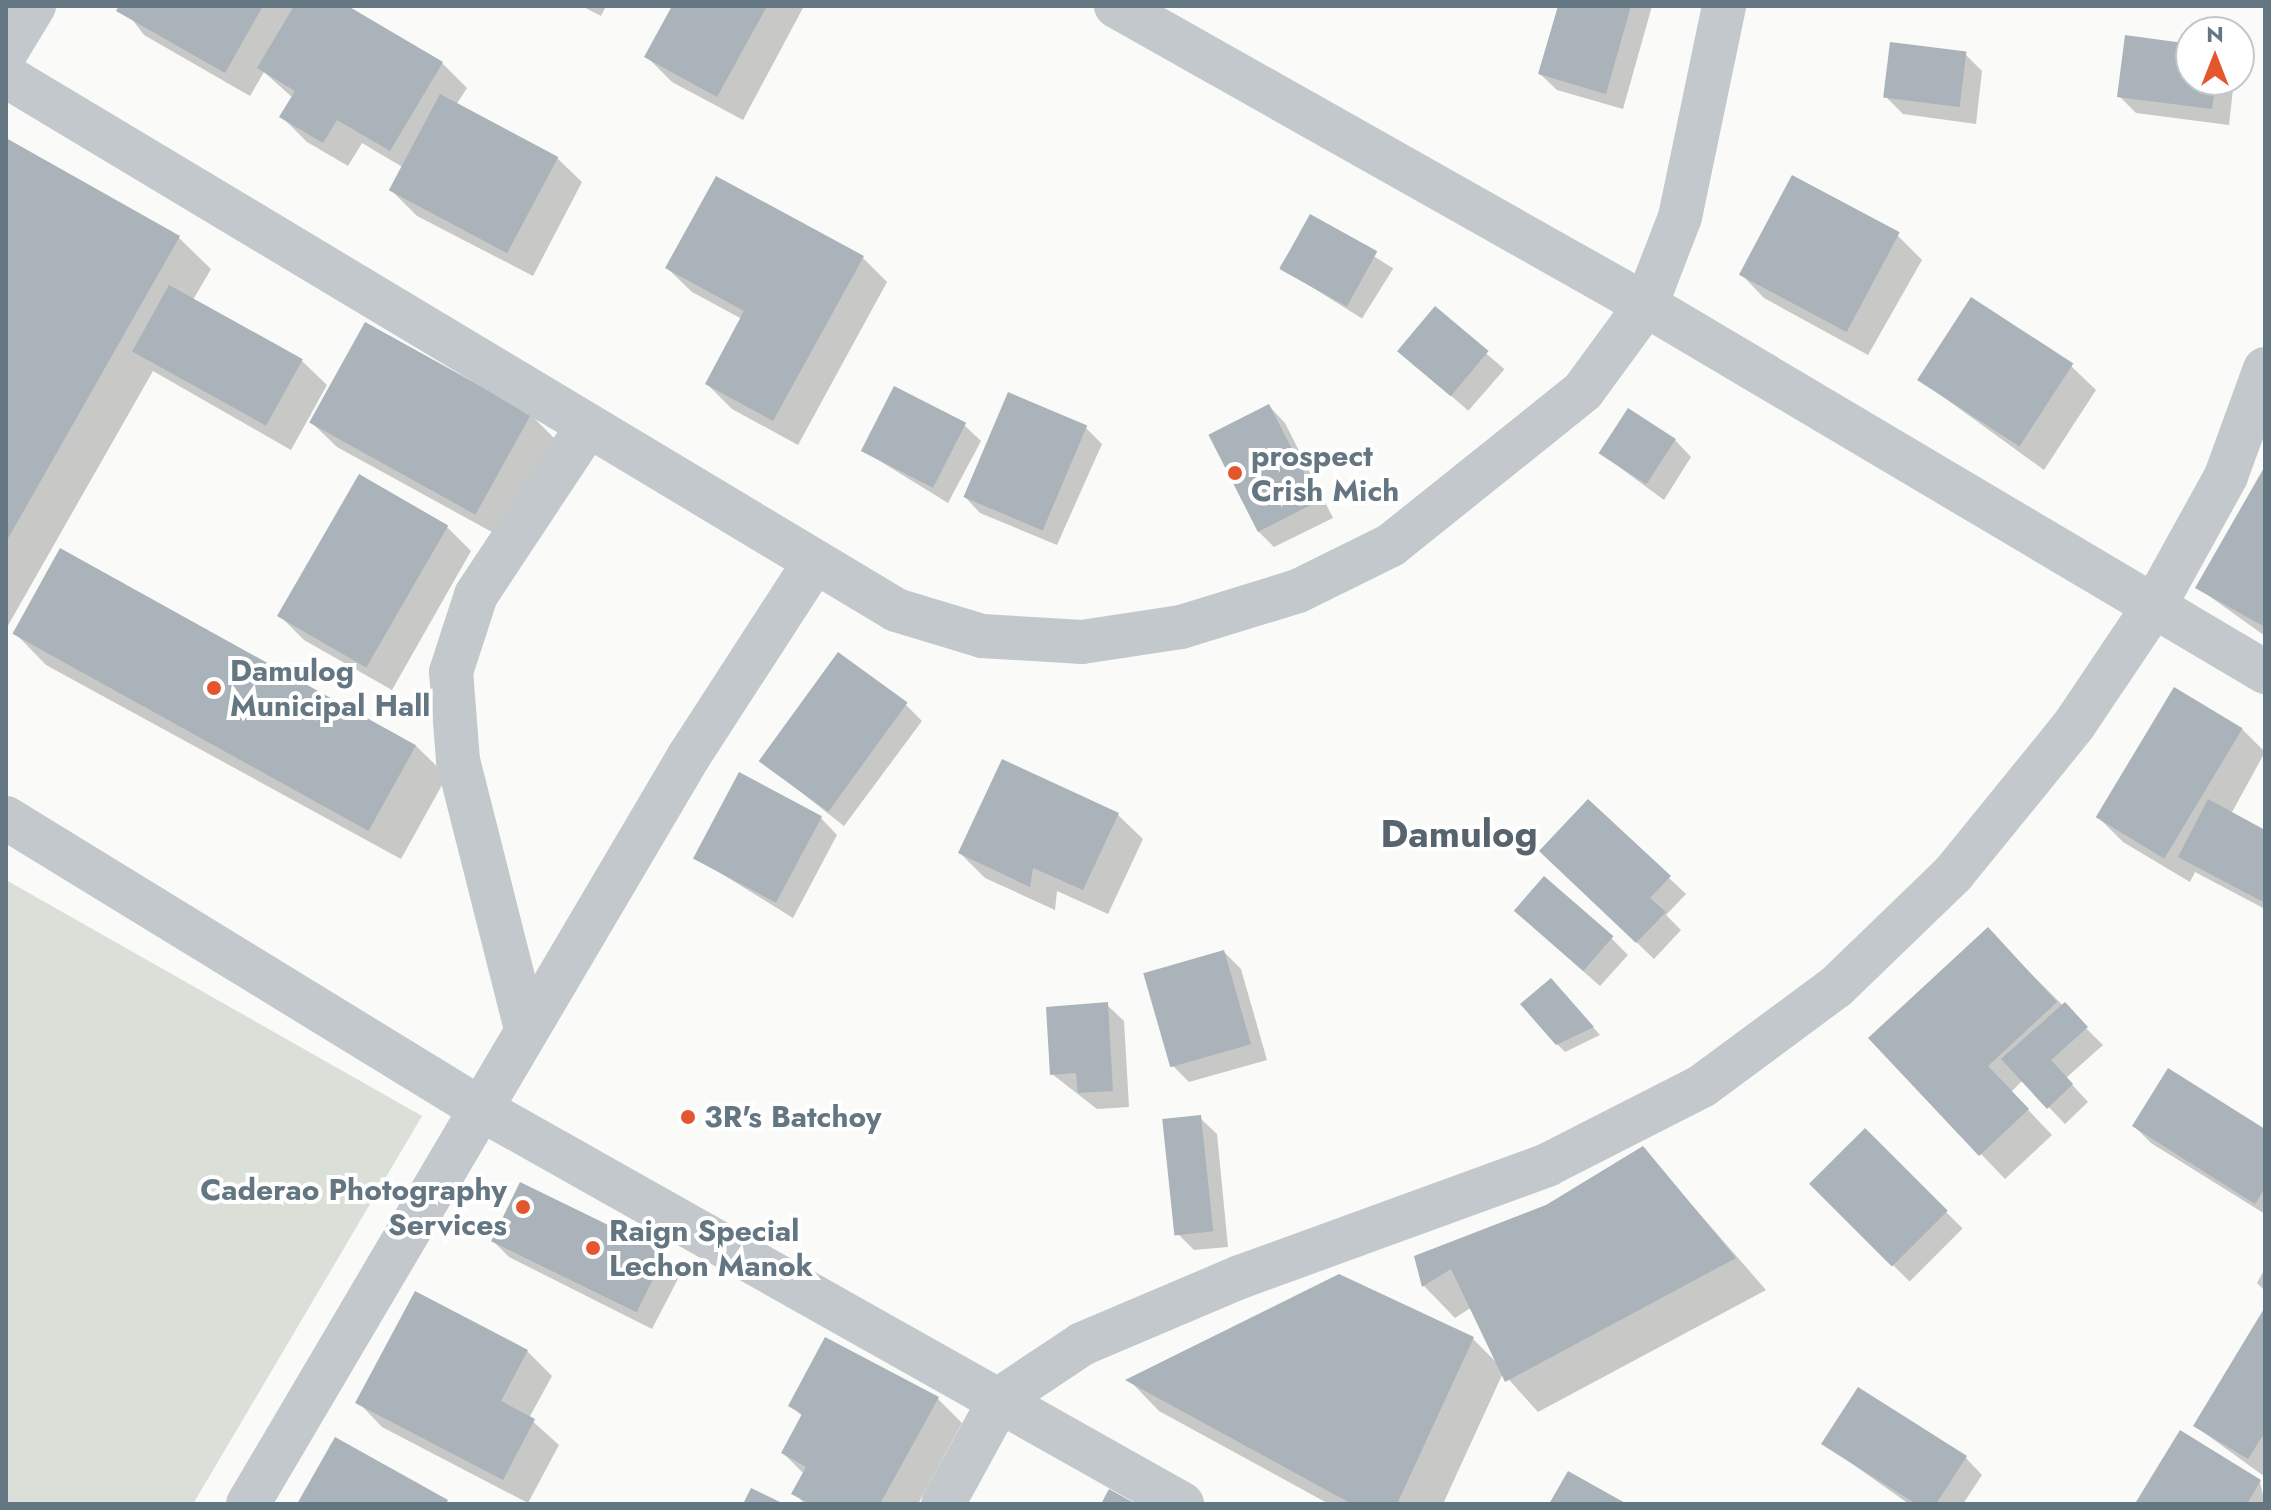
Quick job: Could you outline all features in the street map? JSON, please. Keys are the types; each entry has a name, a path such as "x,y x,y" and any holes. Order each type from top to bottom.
{"street":[{"path":"6,52 34,6"},
{"path":"1116,6 1646,305 2156,603 2265,672"},
{"path":"6,76 812,566 896,610 982,636 1082,642 1181,627 1298,591 1391,545 1493,469 1583,391 1646,305 1680,217 1724,6"},
{"path":"943,1504 1001,1398 1082,1344 1240,1277 1547,1165 1702,1086 1836,987 1953,874 2074,725 2156,603 2226,476 2265,369"},
{"path":"526,1029 458,760 451,672 476,595 586,429"},
{"path":"248,1504 526,1029 812,566"},
{"path":"6,818 479,1108 1001,1398 1182,1504"}],"shaded area":[{"path":"6,880 422,1116 193,1504 6,1504"}],"building":[{"path":"119,6 263,6 225,73 116,11"},
{"path":"294,6 348,6 443,62 390,151 337,120 323,143 279,117 295,91 257,68"},
{"path":"672,6 767,6 717,97 644,57"},
{"path":"1558,6 1631,6 1606,94 1538,74"},
{"path":"2125,35 2175,42 2175,96 2214,96 2212,109 2117,97"},
{"path":"1890,42 1966,51 1960,107 1883,98"},
{"path":"440,94 558,157 507,253 389,190"},
{"path":"6,138 180,236 6,542"},
{"path":"1792,175 1900,232 1847,332 1739,275"},
{"path":"716,176 864,256 773,421 705,384 744,311 665,268"},
{"path":"1310,214 1377,251 1347,306 1279,269"},
{"path":"169,285 303,359 266,426 132,351"},
{"path":"1971,297 2073,363 2019,446 1917,380"},
{"path":"1435,306 1489,351 1451,396 1397,351"},
{"path":"365,322 531,414 475,515 309,423"},
{"path":"894,386 966,423 933,488 861,451"},
{"path":"1008,392 1087,426 1043,531 963,497"},
{"path":"1269,404 1318,501 1258,532 1208,435"},
{"path":"1628,408 1676,439 1646,484 1599,453"},
{"path":"2265,466 2265,627 2195,588"},
{"path":"359,474 448,526 366,668 277,616"},
{"name":"Damulog Municipal Hall","path":"60,548 416,745 368,831 12,634"},
{"path":"838,652 908,703 828,812 759,761"},
{"path":"2174,687 2243,728 2164,858 2096,817"},
{"path":"1002,759 1119,813 1083,890 1033,868 1030,887 958,853"},
{"path":"739,772 822,816 776,903 693,859"},
{"path":"1588,799 1671,876 1650,898 1666,912 1636,943 1539,851"},
{"path":"2208,799 2265,830 2265,903 2178,857"},
{"path":"1544,876 1613,936 1583,971 1514,911"},
{"path":"1988,927 2057,1002 1988,1066 2029,1109 1979,1156 1868,1038"},
{"path":"1224,950 1251,1044 1170,1067 1143,973"},
{"path":"1551,978 1594,1027 1556,1045 1520,1004"},
{"path":"1108,1002 1113,1091 1078,1093 1076,1073 1050,1075 1046,1007"},
{"path":"2065,1002 2088,1027 2051,1060 2073,1084 2047,1109 2001,1059"},
{"path":"2168,1068 2265,1129 2265,1188 2255,1204 2132,1126"},
{"path":"1201,1115 1213,1231 1174,1235 1162,1119"},
{"path":"1865,1128 1948,1211 1892,1267 1809,1184"},
{"path":"1643,1146 1736,1258 1505,1382 1451,1269 1422,1287 1414,1256 1546,1205"},
{"path":"520,1182 666,1253 637,1312 491,1241"},
{"path":"1339,1274 1474,1337 1397,1504 1352,1504 1125,1380"},
{"path":"415,1291 528,1350 501,1401 535,1419 503,1480 355,1403"},
{"path":"2265,1307 2265,1432 2248,1459 2193,1426"},
{"path":"825,1337 939,1397 880,1504 811,1504 791,1494 806,1467 781,1453 802,1414 788,1406"},
{"path":"1858,1387 1967,1456 1936,1504 1916,1504 1821,1444"},
{"path":"2180,1430 2261,1480 2247,1504 2136,1502"},
{"path":"335,1437 448,1500 446,1504 297,1504"},
{"path":"1568,1471 1627,1504 1549,1504"},
{"path":"751,1488 784,1504 743,1504"},
{"path":"1109,1489 1136,1504 1101,1504"}],"place":[{"name":"prospect Crish Mich","path":"1235,473"},
{"name":"Damulog Municipal Hall","path":"214,688"},
{"name":"3R's Batchoy","path":"688,1117"},
{"name":"Caderao Photography Services","path":"523,1207"},
{"name":"Raign Special Lechon Manok","path":"593,1248"}],"district":[{"name":"Damulog","path":"1459,834"}]}
